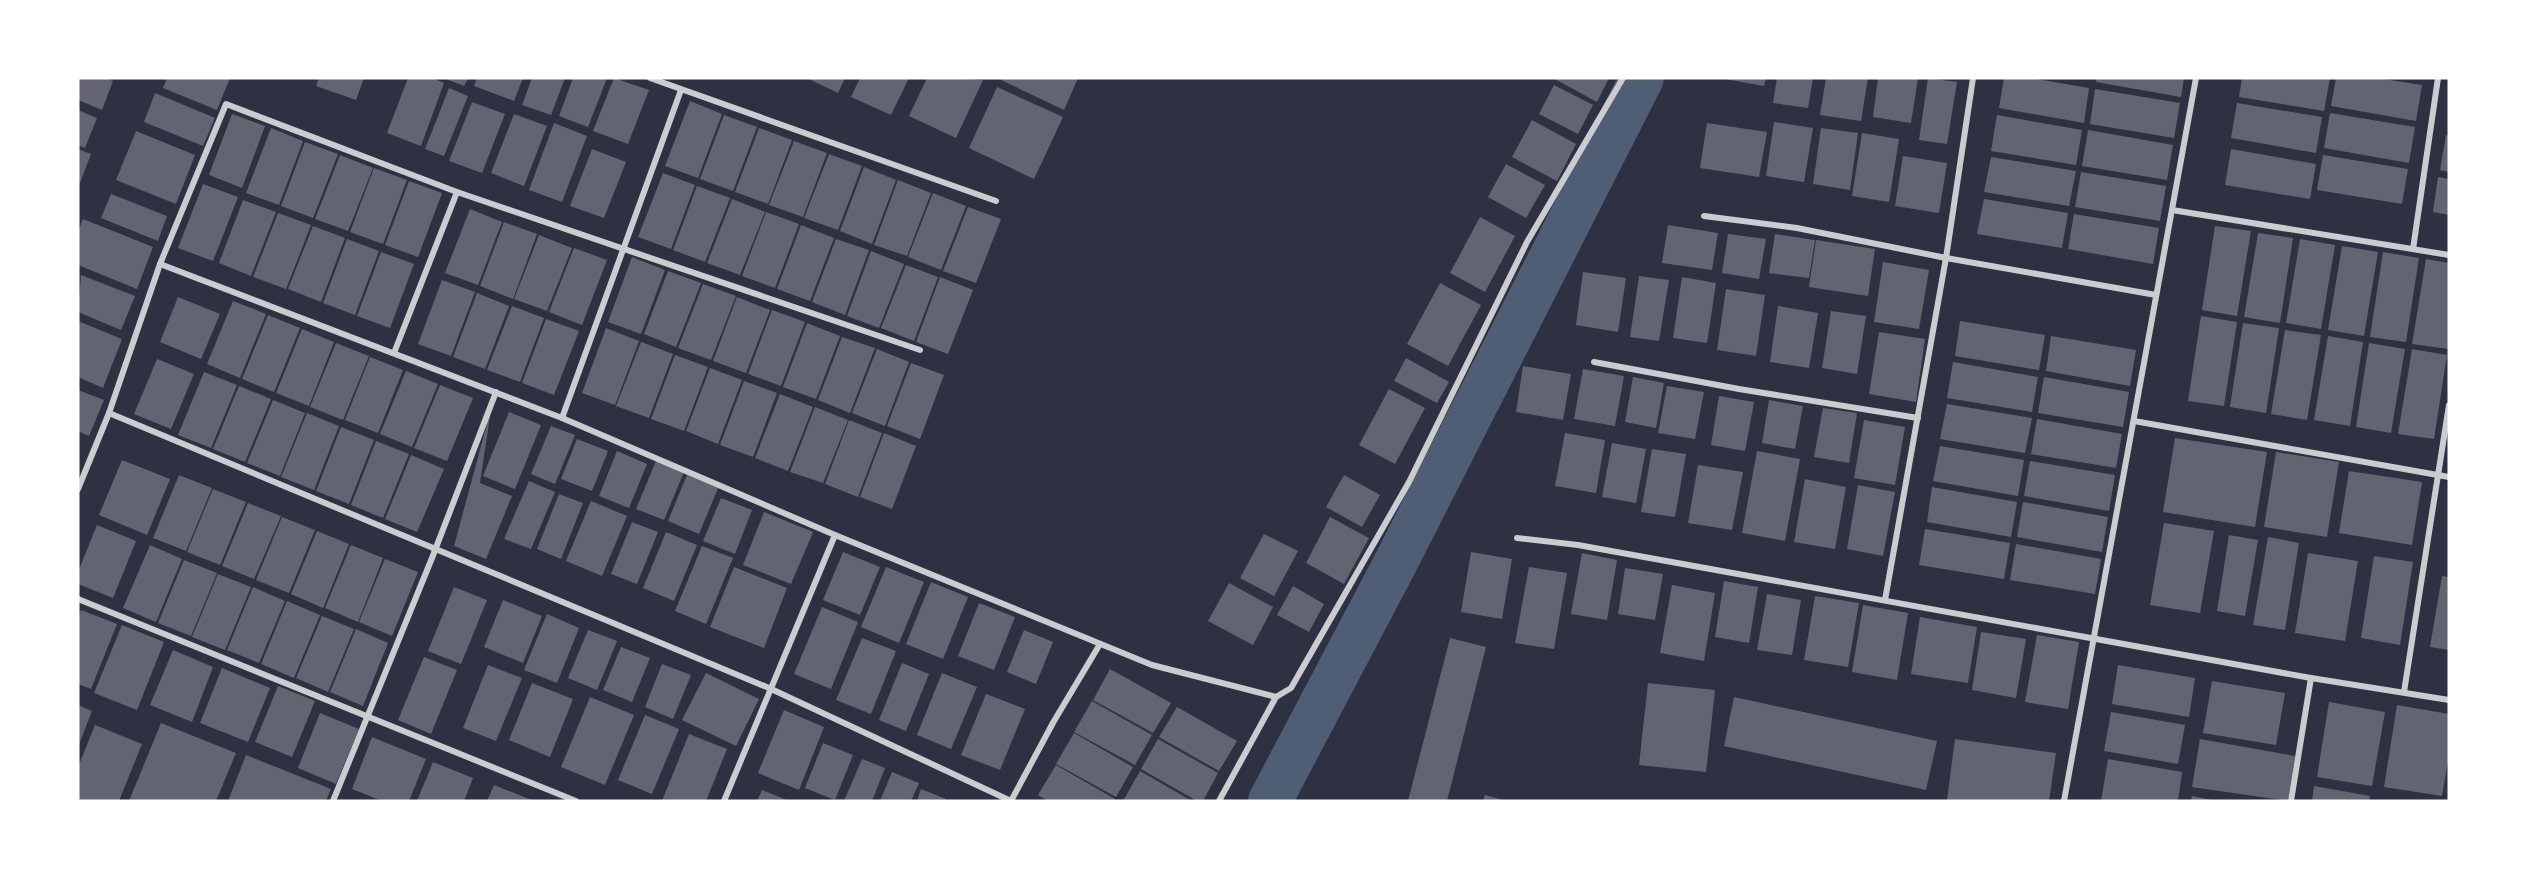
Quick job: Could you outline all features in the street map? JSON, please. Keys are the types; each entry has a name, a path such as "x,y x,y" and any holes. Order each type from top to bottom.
{"street":[{"path":"650,78 996,201"},
{"path":"1219,801 1276,697 1291,688 1409,482 1527,242 1623,78"},
{"path":"1885,600 1946,258 1973,78"},
{"path":"2064,801 2196,78"},
{"path":"2413,249 2438,78"},
{"path":"562,418 625,250 681,90"},
{"path":"78,489 109,412 160,264 226,104 457,192 920,350"},
{"path":"394,353 457,192"},
{"path":"2172,210 2449,255"},
{"path":"1704,216 1797,228 1946,258 2156,295"},
{"path":"160,264 562,418 835,535 1152,665 1276,697"},
{"path":"1594,362 1739,389 1917,418"},
{"path":"333,801 435,549 495,392"},
{"path":"2404,692 2449,405"},
{"path":"109,412 768,688 1011,801 1054,720 1100,644"},
{"path":"2134,421 2449,477"},
{"path":"724,801 768,688 835,535"},
{"path":"1517,538 1578,545 2310,678 2449,700"},
{"path":"78,599 576,801"},
{"path":"2291,801 2310,678"}],"building":[{"path":"78,78 105,78 113,81 102,110 78,100"},
{"path":"167,78 230,78 217,110 163,88"},
{"path":"319,78 364,78 356,100 316,86"},
{"path":"408,78 432,78 444,83 421,146 387,133"},
{"path":"443,78 468,78 464,86"},
{"path":"477,78 523,78 514,101 474,86"},
{"path":"532,78 565,78 551,115 522,105"},
{"path":"573,78 607,78 588,127 559,116"},
{"path":"614,78 649,90 628,144 593,131"},
{"path":"807,78 845,78 838,93"},
{"path":"860,78 909,78 891,115 851,97"},
{"path":"927,78 983,80 956,138 909,116"},
{"path":"1002,78 1078,78 1064,110 1001,80"},
{"path":"1553,78 1609,78 1597,102"},
{"path":"1719,78 1766,78 1764,86"},
{"path":"1777,78 1813,78 1808,108 1773,103"},
{"path":"1826,78 1868,78 1861,121 1820,115"},
{"path":"1878,78 1918,78 1911,123 1873,117"},
{"path":"1928,78 1957,82 1947,144 1919,140"},
{"path":"2004,78 2031,78 2089,88 2084,123 1999,108"},
{"path":"2097,78 2184,78 2181,97 2096,82"},
{"path":"2242,78 2330,78 2324,111 2239,97"},
{"path":"2336,78 2377,78 2422,85 2416,121 2331,106"},
{"path":"1554,85 1593,105 1578,134 1539,114"},
{"path":"997,87 1063,117 1034,179 969,148"},
{"path":"449,88 468,96 444,156 425,149"},
{"path":"2095,89 2180,103 2174,138 2090,124"},
{"path":"155,93 215,118 203,146 144,122"},
{"path":"690,101 722,114 698,178 665,166"},
{"path":"472,102 505,114 482,173 449,161"},
{"path":"2237,103 2322,117 2316,153 2231,138"},
{"path":"78,110 97,118 85,148 78,145"},
{"path":"2330,113 2415,127 2409,163 2324,148"},
{"path":"232,114 265,126 242,188 209,175"},
{"path":"514,114 547,126 524,186 491,173"},
{"path":"724,115 757,127 733,191 700,179"},
{"path":"1997,115 2082,130 2076,165 1991,151"},
{"path":"1532,120 1576,144 1557,181 1512,157"},
{"path":"1774,122 1813,128 1804,182 1766,176"},
{"path":"554,123 587,136 562,202 529,190"},
{"path":"1707,123 1767,132 1759,177 1700,168"},
{"path":"271,128 303,141 279,205 246,193"},
{"path":"759,128 792,140 768,204 735,192"},
{"path":"1821,128 1858,133 1850,190 1813,184"},
{"path":"2088,130 2173,145 2167,180 2082,166"},
{"path":"136,131 195,155 176,204 116,180"},
{"path":"1862,133 1899,139 1889,202 1852,196"},
{"path":"2446,135 2449,136 2449,172 2440,170"},
{"path":"794,141 827,153 803,217 769,205"},
{"path":"305,142 338,154 313,218 281,206"},
{"path":"78,149 91,154 80,183 78,182"},
{"path":"592,149 626,162 604,218 570,206"},
{"path":"2231,149 2316,164 2310,199 2225,185"},
{"path":"829,154 862,166 838,230 804,218"},
{"path":"340,155 373,168 348,231 315,219"},
{"path":"2323,155 2408,169 2402,204 2317,190"},
{"path":"1903,156 1947,163 1939,213 1895,206"},
{"path":"1991,157 2076,171 2069,206 1984,192"},
{"path":"1506,164 1545,185 1526,218 1488,197"},
{"path":"864,167 896,180 872,244 840,231"},
{"path":"374,168 407,180 383,244 350,232"},
{"path":"2081,172 2166,186 2160,221 2075,207"},
{"path":"663,173 695,185 671,249 638,237"},
{"path":"2438,177 2449,179 2449,215 2433,212"},
{"path":"898,180 931,193 907,256 874,245"},
{"path":"409,181 442,193 418,257 385,245"},
{"path":"203,184 238,197 213,261 178,248"},
{"path":"697,186 730,198 705,262 673,250"},
{"path":"933,193 966,206 941,270 908,257"},
{"path":"111,194 167,216 158,241 101,218"},
{"path":"732,199 765,212 740,275 707,263"},
{"path":"1984,199 2068,213 2062,248 1977,234"},
{"path":"243,200 276,212 251,276 219,263"},
{"path":"968,207 1001,219 976,283 943,271"},
{"path":"470,209 502,222 478,285 445,273"},
{"path":"766,212 799,224 775,288 742,276"},
{"path":"278,213 311,225 286,289 253,277"},
{"path":"2074,214 2159,228 2153,264 2068,249"},
{"path":"1480,217 1515,236 1485,292 1450,273"},
{"path":"83,219 153,247 137,289 78,265 78,231"},
{"path":"504,222 537,234 513,299 480,286"},
{"path":"801,225 834,238 810,301 777,289"},
{"path":"1668,225 1718,233 1712,270 1662,263"},
{"path":"313,226 345,238 321,302 288,289"},
{"path":"2215,226 2251,231 2237,316 2202,310"},
{"path":"2258,233 2293,238 2280,323 2244,317"},
{"path":"1728,234 1766,239 1759,279 1722,273"},
{"path":"1775,234 1815,240 1809,278 1769,273"},
{"path":"539,235 572,248 547,311 514,299"},
{"path":"347,239 379,251 355,315 323,303"},
{"path":"836,239 869,250 845,315 812,302"},
{"path":"2300,239 2335,245 2321,329 2286,323"},
{"path":"1816,240 1875,249 1868,296 1809,287"},
{"path":"2342,246 2378,252 2364,336 2328,330"},
{"path":"574,248 607,260 582,325 549,312"},
{"path":"871,251 904,264 879,328 847,316"},
{"path":"381,252 414,264 390,328 357,316"},
{"path":"2383,252 2419,258 2406,342 2370,337"},
{"path":"632,257 665,270 641,334 608,322"},
{"path":"2426,259 2449,263 2448,349 2412,344"},
{"path":"1883,262 1929,270 1919,329 1874,322"},
{"path":"906,265 938,277 914,341 881,328"},
{"path":"668,271 701,283 676,347 644,334"},
{"path":"1583,272 1626,278 1618,332 1576,325"},
{"path":"81,275 135,296 121,330 78,312"},
{"path":"1639,276 1669,280 1659,341 1630,337"},
{"path":"940,277 973,290 948,354 916,342"},
{"path":"1682,277 1716,283 1707,343 1673,338"},
{"path":"442,280 475,292 451,356 418,344"},
{"path":"1440,283 1481,305 1448,366 1407,344"},
{"path":"703,284 736,296 711,360 678,348"},
{"path":"1726,289 1765,295 1756,356 1717,350"},
{"path":"477,293 509,306 485,369 453,357"},
{"path":"178,297 220,314 201,359 160,342"},
{"path":"737,297 770,310 746,373 713,361"},
{"path":"233,301 266,314 240,378 207,364"},
{"path":"512,306 544,318 520,382 487,370"},
{"path":"1778,306 1818,313 1809,368 1770,362"},
{"path":"772,310 805,322 781,386 748,374"},
{"path":"1831,311 1866,316 1857,374 1822,368"},
{"path":"268,315 300,328 274,392 242,379"},
{"path":"2201,316 2237,322 2224,406 2188,401"},
{"path":"546,319 579,331 554,395 522,383"},
{"path":"78,321 122,339 103,388 78,377"},
{"path":"1960,321 2045,335 2039,370 1955,356"},
{"path":"807,323 840,336 816,399 783,387"},
{"path":"2243,323 2279,328 2266,413 2230,407"},
{"path":"606,328 639,341 615,405 582,393"},
{"path":"302,329 334,342 309,406 276,393"},
{"path":"2285,330 2321,335 2307,420 2271,414"},
{"path":"1879,332 1925,339 1916,402 1869,394"},
{"path":"2051,336 2136,350 2130,386 2046,371"},
{"path":"2328,336 2363,342 2350,426 2314,420"},
{"path":"842,337 875,348 850,413 818,400"},
{"path":"641,342 673,354 649,418 616,406"},
{"path":"336,343 369,356 343,420 310,407"},
{"path":"2369,343 2405,349 2391,433 2356,427"},
{"path":"877,349 909,362 885,426 852,413"},
{"path":"2412,349 2447,355 2434,439 2398,434"},
{"path":"675,355 708,367 684,431 651,419"},
{"path":"370,357 403,370 378,433 345,420"},
{"path":"1406,358 1449,382 1437,403 1394,381"},
{"path":"157,359 194,374 171,429 134,414"},
{"path":"1953,362 2038,377 2032,412 1947,398"},
{"path":"911,363 944,375 920,439 887,426"},
{"path":"1523,366 1571,374 1563,420 1516,412"},
{"path":"710,368 742,380 718,444 686,431"},
{"path":"1583,369 1624,376 1615,426 1574,419"},
{"path":"406,371 438,384 412,447 380,434"},
{"path":"204,372 237,385 211,448 178,435"},
{"path":"1633,377 1664,383 1656,428 1625,422"},
{"path":"2044,377 2129,392 2123,427 2038,413"},
{"path":"744,381 777,393 753,457 720,445"},
{"path":"440,385 473,398 447,461 414,448"},
{"path":"239,386 271,399 245,462 213,449"},
{"path":"1667,386 1704,392 1695,439 1658,433"},
{"path":"1389,389 1425,408 1395,464 1359,445"},
{"path":"78,390 104,400 89,436 78,431"},
{"path":"780,394 813,407 788,471 755,458"},
{"path":"1719,396 1754,402 1745,451 1711,445"},
{"path":"273,400 305,413 280,476 247,463"},
{"path":"1769,400 1803,406 1795,449 1762,443"},
{"path":"1947,404 2032,418 2025,453 1940,439"},
{"path":"815,407 848,420 823,483 790,472"},
{"path":"1823,408 1857,413 1849,463 1814,457"},
{"path":"491,409 480,483 512,496 486,559 454,546"},
{"path":"509,412 541,425 515,489 483,476"},
{"path":"307,413 339,426 314,490 281,477"},
{"path":"2037,419 2122,434 2116,468 2031,454"},
{"path":"849,420 882,433 858,497 825,484"},
{"path":"1864,420 1905,427 1895,485 1854,478"},
{"path":"551,426 575,435 555,484 531,474"},
{"path":"341,427 374,440 349,504 316,491"},
{"path":"884,433 916,446 892,509 860,497"},
{"path":"1565,433 1605,440 1596,493 1555,486"},
{"path":"2175,438 2267,452 2255,527 2163,512"},
{"path":"577,439 608,451 592,491 561,479"},
{"path":"376,441 409,454 383,518 351,505"},
{"path":"1612,443 1646,449 1636,503 1602,497"},
{"path":"1940,446 2024,460 2018,496 1933,481"},
{"path":"1652,449 1686,454 1675,517 1641,512"},
{"path":"617,451 647,464 629,508 599,496"},
{"path":"1757,451 1800,459 1785,541 1742,533"},
{"path":"2276,452 2339,462 2327,537 2264,527"},
{"path":"411,455 444,469 417,532 385,519"},
{"path":"122,460 170,479 147,535 99,515"},
{"path":"656,461 684,472 664,520 636,509"},
{"path":"2030,461 2115,475 2109,511 2024,496"},
{"path":"1698,465 1743,472 1732,530 1688,523"},
{"path":"2349,471 2422,482 2412,545 2339,533"},
{"path":"179,475 212,488 186,551 153,538"},
{"path":"687,475 718,488 699,534 668,521"},
{"path":"1344,475 1380,495 1362,527 1326,507"},
{"path":"1805,479 1846,487 1835,549 1794,542"},
{"path":"529,481 555,492 531,549 504,539"},
{"path":"1858,485 1895,492 1883,556 1847,549"},
{"path":"1932,487 2017,502 2011,537 1927,522"},
{"path":"213,489 246,502 220,565 187,552"},
{"path":"559,494 583,503 561,559 537,549"},
{"path":"721,498 752,510 735,554 703,541"},
{"path":"591,501 627,516 602,576 566,561"},
{"path":"2023,502 2108,517 2102,552 2017,537"},
{"path":"248,503 281,516 254,579 222,566"},
{"path":"764,512 813,532 791,584 743,565"},
{"path":"282,517 315,530 289,593 256,580"},
{"path":"1330,517 1369,538 1344,584 1306,563"},
{"path":"632,522 658,532 637,584 611,574"},
{"path":"2164,523 2214,531 2200,613 2150,605"},
{"path":"97,525 136,541 113,598 78,584 78,572"},
{"path":"1925,529 2010,543 2004,579 1919,565"},
{"path":"317,531 349,544 323,608 291,594"},
{"path":"666,532 697,545 674,601 643,588"},
{"path":"1264,534 1298,551 1274,596 1240,578"},
{"path":"2229,535 2258,540 2245,616 2217,611"},
{"path":"2268,537 2299,543 2285,630 2253,625"},
{"path":"2016,544 2101,559 2095,594 2010,580"},
{"path":"150,545 182,559 156,622 123,608"},
{"path":"351,545 383,558 358,622 325,608"},
{"path":"702,546 733,558 706,624 675,611"},
{"path":"843,552 880,567 860,615 823,600"},
{"path":"1471,552 1512,559 1502,619 1461,612"},
{"path":"1582,553 1617,560 1607,620 1571,614"},
{"path":"2308,553 2358,561 2345,641 2295,633"},
{"path":"2374,556 2413,562 2400,645 2361,638"},
{"path":"385,559 418,572 392,636 359,622"},
{"path":"184,560 217,573 191,636 158,623"},
{"path":"734,567 787,588 764,648 710,627"},
{"path":"886,567 924,582 899,643 861,627"},
{"path":"1529,567 1567,573 1554,649 1515,643"},
{"path":"1625,568 1663,574 1655,620 1618,614"},
{"path":"218,574 251,587 225,650 192,637"},
{"path":"2442,576 2449,577 2449,650 2430,647"},
{"path":"1724,581 1758,587 1749,643 1715,637"},
{"path":"931,582 968,597 943,659 906,644"},
{"path":"1229,583 1273,607 1253,645 1208,621"},
{"path":"1672,585 1715,593 1704,661 1660,653"},
{"path":"1293,586 1324,604 1309,632 1277,615"},
{"path":"253,587 285,601 259,663 227,650"},
{"path":"454,587 487,600 461,664 428,651"},
{"path":"1767,594 1801,600 1792,655 1757,650"},
{"path":"1815,596 1859,603 1848,667 1804,660"},
{"path":"503,600 542,616 523,663 484,647"},
{"path":"287,601 320,615 294,678 261,664"},
{"path":"979,603 1015,617 994,670 958,656"},
{"path":"1863,605 1908,613 1897,680 1852,672"},
{"path":"822,607 858,622 831,689 794,674"},
{"path":"81,610 117,624 91,689 78,684 78,617"},
{"path":"547,614 579,628 557,683 524,670"},
{"path":"322,616 354,629 328,692 296,678"},
{"path":"1920,617 1977,627 1968,683 1911,674"},
{"path":"122,625 164,642 137,710 94,693"},
{"path":"356,629 388,643 363,706 330,692"},
{"path":"588,630 617,641 597,690 568,678"},
{"path":"1024,630 1053,642 1036,684 1007,672"},
{"path":"1981,632 2026,639 2016,698 1972,690"},
{"path":"2037,635 2079,642 2068,709 2025,702"},
{"path":"862,638 896,651 871,714 836,700"},
{"path":"1450,638 1486,647 1447,801 1408,801"},
{"path":"621,647 650,658 632,702 603,690"},
{"path":"173,650 213,667 192,722 150,705"},
{"path":"424,657 457,670 431,734 398,720"},
{"path":"902,663 929,674 906,731 879,720"},
{"path":"662,664 691,675 673,719 645,707"},
{"path":"488,665 522,678 496,741 463,728"},
{"path":"2118,665 2195,678 2189,717 2112,704"},
{"path":"222,668 270,688 248,742 200,723"},
{"path":"1110,669 1171,703 1153,733 1093,700"},
{"path":"706,673 759,699 736,746 682,720"},
{"path":"942,673 977,687 951,749 917,735"},
{"path":"2212,681 2285,693 2276,745 2203,733"},
{"path":"532,683 573,699 550,757 509,740"},
{"path":"1648,683 1715,690 1706,772 1639,765"},
{"path":"278,686 315,701 292,757 255,742"},
{"path":"986,694 1025,709 1000,770 961,755"},
{"path":"590,697 634,715 605,785 561,767"},
{"path":"1734,697 1937,741 1926,790 1724,746"},
{"path":"1092,701 1152,735 1135,765 1074,732"},
{"path":"2329,702 2385,712 2372,786 2317,777"},
{"path":"78,705 92,711 78,747"},
{"path":"2397,705 2449,714 2449,755 2442,796 2384,787"},
{"path":"1177,707 1237,741 1219,771 1159,737"},
{"path":"784,710 824,727 799,790 758,773"},
{"path":"2111,712 2185,725 2178,764 2104,751"},
{"path":"320,713 359,729 336,784 298,768"},
{"path":"645,715 679,729 652,794 618,780"},
{"path":"161,723 236,753 216,801 129,801"},
{"path":"95,725 142,744 119,801 78,801 78,767"},
{"path":"1074,733 1133,767 1116,797 1056,764"},
{"path":"689,734 727,749 706,801 662,801"},
{"path":"372,737 426,759 409,801 382,801 352,789"},
{"path":"1158,739 1218,773 1203,801 1197,801 1141,769"},
{"path":"1955,739 2056,753 2049,801 1947,800"},
{"path":"2200,739 2295,756 2288,801 2192,787"},
{"path":"823,743 853,755 835,800 805,788"},
{"path":"246,755 331,789 326,801 228,801"},
{"path":"862,759 885,768 872,801 844,801"},
{"path":"2108,759 2182,772 2178,801 2101,801"},
{"path":"433,762 473,778 464,801 417,801"},
{"path":"1056,765 1115,799 1114,801 1048,801 1038,795"},
{"path":"1140,771 1192,801 1123,801"},
{"path":"892,772 919,783 911,801 880,801"},
{"path":"494,785 534,801 487,801"},
{"path":"2314,786 2370,796 2369,801 2312,801"},
{"path":"921,789 946,799 945,801 917,801"},
{"path":"762,790 789,801 757,801"},
{"path":"1485,795 1503,800 1503,801 1483,801"},
{"path":"2192,796 2212,800 2212,801 2191,801"}],"waterway":[{"path":"1270,801 1396,562 1642,78"}]}
